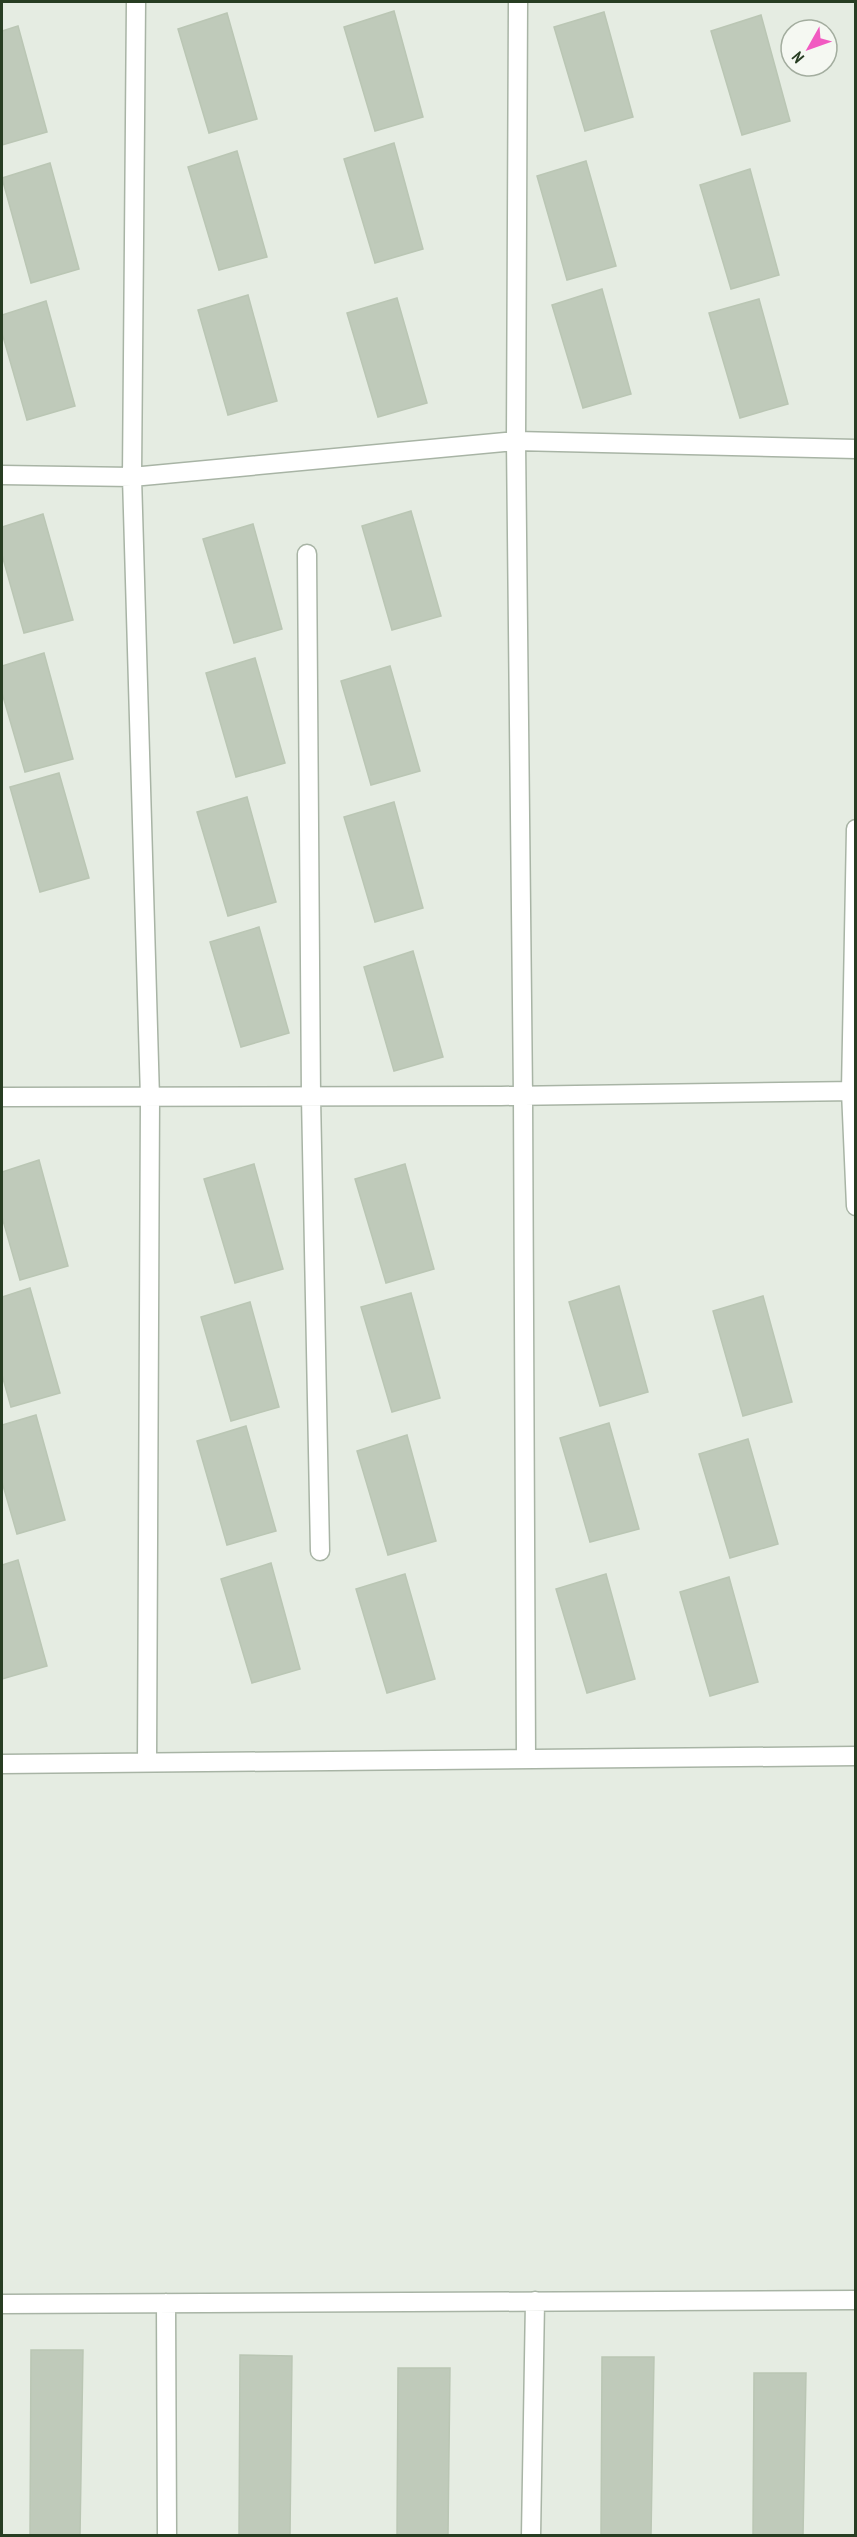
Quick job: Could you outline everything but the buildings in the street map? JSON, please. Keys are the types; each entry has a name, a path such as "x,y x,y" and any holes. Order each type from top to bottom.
{"street":[{"path":"136,2 132,477 150,1098 147,1762"},
{"path":"518,2 516,441 523,1096 526,1759"},
{"path":"2,475 132,477 516,441 855,449"},
{"path":"307,554 310,1097 320,1551"},
{"path":"855,829 853,1091 855,1206"},
{"path":"2,1096 150,1098 523,1096 853,1091"},
{"path":"2,1764 855,1756"},
{"path":"2,2304 855,2300"},
{"path":"531,2535 535,2301"},
{"path":"166,2303 167,2535"}]}
